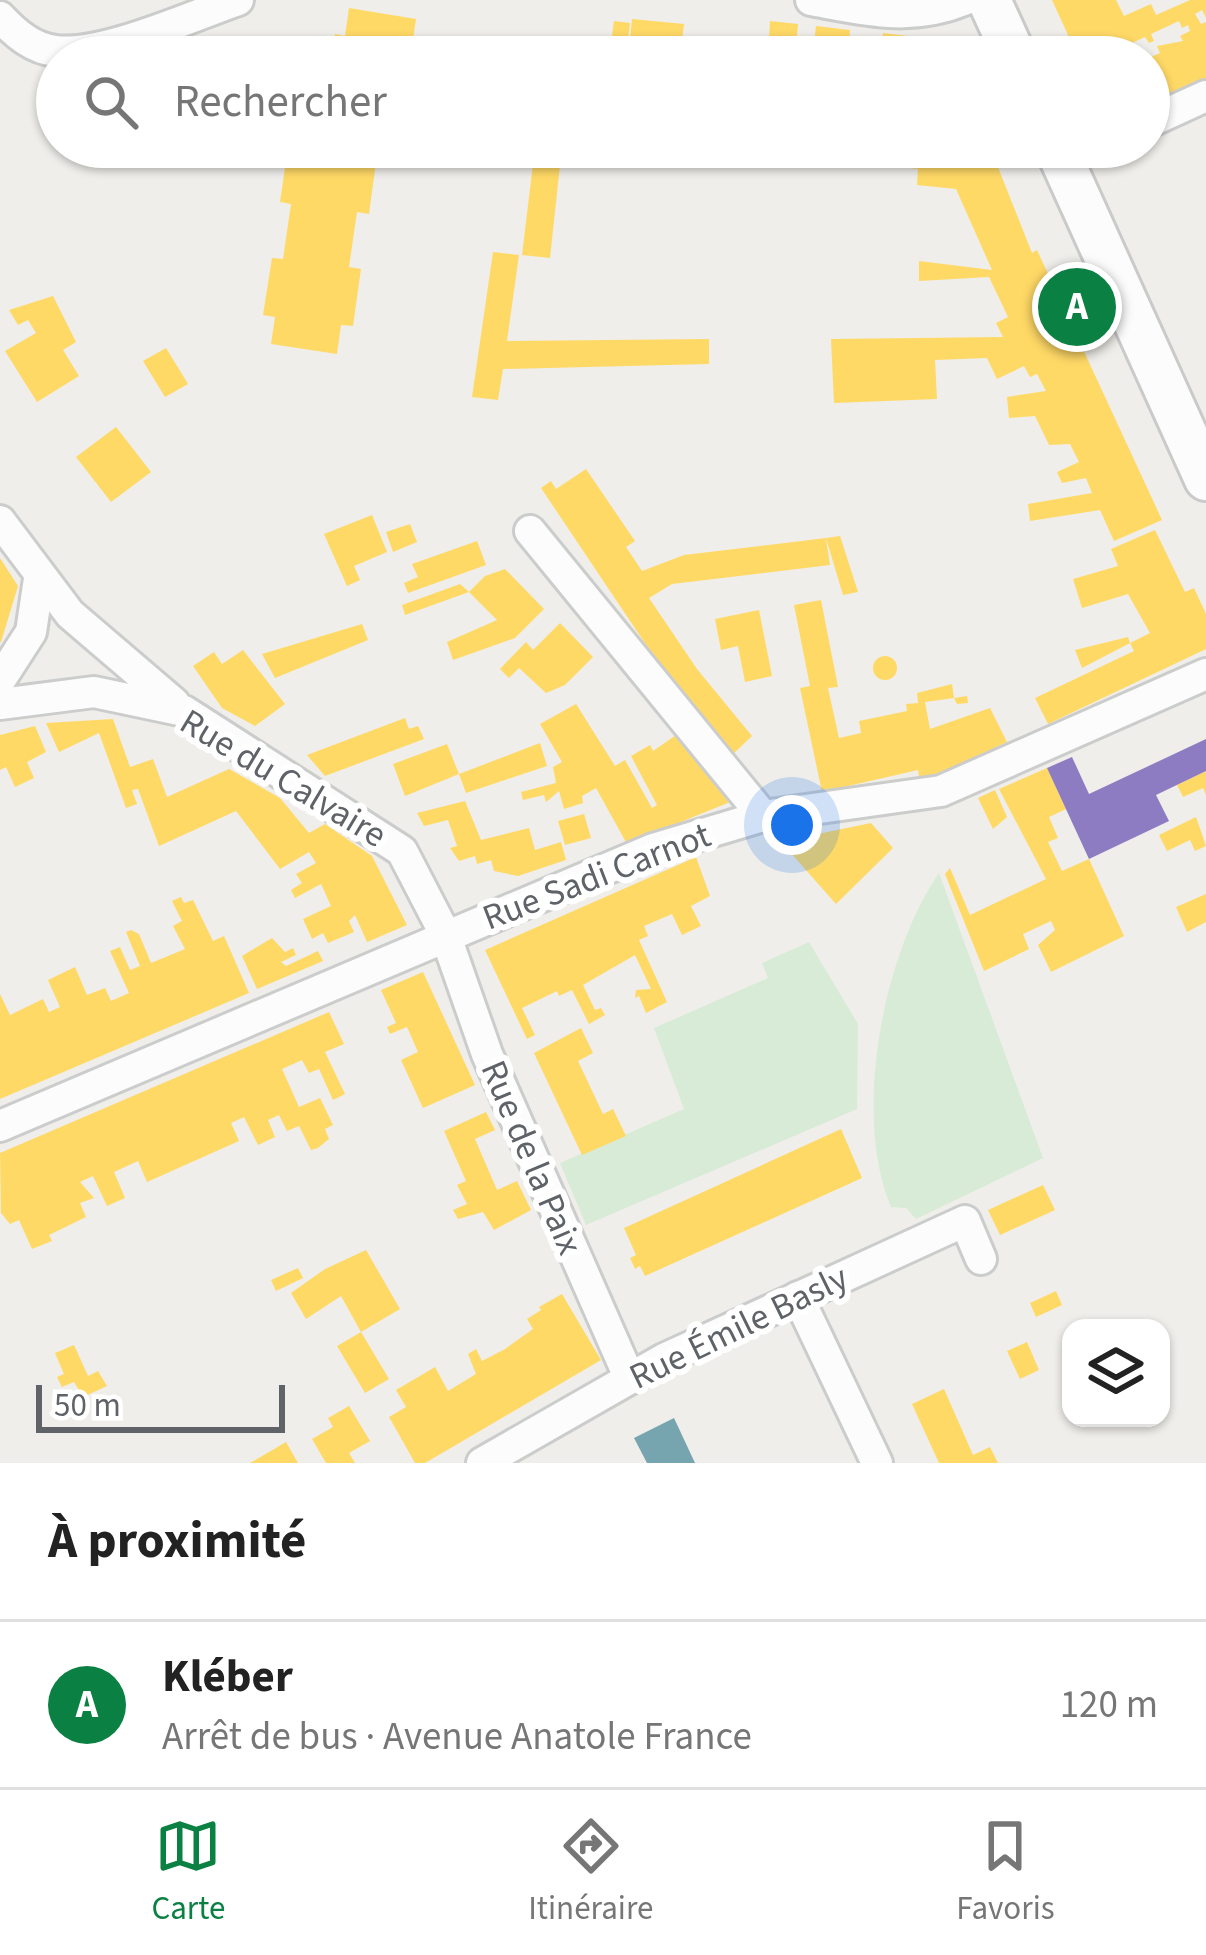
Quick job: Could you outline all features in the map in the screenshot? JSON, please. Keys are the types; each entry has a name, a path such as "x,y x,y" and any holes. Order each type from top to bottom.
{"main road":[{"path":"989,0 1005,36"},
{"path":"1078,168 1206,479"}],"street":[{"path":"128,36 238,0"},
{"path":"811,0 901,14 937,11 964,0"},
{"path":"0,17 36,45"},
{"path":"1170,112 1206,96"},
{"path":"0,520 39,579 88,632 184,711"},
{"path":"530,531 763,816"},
{"path":"0,680 31,632 39,579"},
{"name":"Rue Sadi Carnot","path":"0,1126 665,844 763,816 940,791 1206,674"},
{"name":"Rue du Calvaire","path":"0,704 94,692 184,711 390,838 411,862 445,934"},
{"name":"Rue de la Paix","path":"445,934 487,1054 629,1378"},
{"name":"Rue Émile Basly","path":"482,1463 629,1378 964,1221 981,1259"},
{"path":"798,1297 877,1463"}],"green space":[{"path":"939,873 1043,1158 916,1219 906,1208 891,1207 874,1127 874,1082 879,1036 902,946"},
{"path":"809,942 858,1024 857,1109 586,1225 560,1163 684,1109 654,1028 768,978 762,963"}],"building: Logements":[{"path":"1052,0 1116,0 1124,16 1151,4 1156,15 1190,0 1206,0 1206,18 1202,10 1195,14 1201,24 1206,22 1206,78 1170,94 1170,44 1183,41 1180,36 1190,31 1179,21 1152,36 1068,36"},
{"path":"349,8 416,19 413,36 345,36"},
{"path":"632,19 684,24 683,36 630,36"},
{"path":"614,21 630,23 628,36 612,36"},
{"path":"770,21 798,24 797,36 769,36"},
{"path":"816,26 850,30 850,36 815,36"},
{"path":"285,168 375,168 369,214 357,212 349,267 361,269 353,326 341,325 337,354 271,344 275,317 263,315 272,258 283,259 291,204 280,202"},
{"path":"532,168 560,168 550,258 522,255"},
{"path":"910,168 998,168 1032,253 1037,250 1162,520 1114,541 1100,510 1030,521 1028,504 1092,493 1086,478 1062,483 1057,472 1079,462 1070,444 1049,445 1035,416 1009,418 1007,397 1046,391 1037,374 1030,377 1024,366 997,379 987,358 935,360 937,399 834,403 831,339 1003,337 996,323 1008,317 989,277 919,281 919,261 992,270 956,189 917,185 918,169"},
{"path":"493,252 519,255 507,341 709,339 709,364 503,369 498,400 472,397"},
{"path":"53,296 76,342 63,350 79,376 37,402 5,351 36,333 28,320 18,325 9,310"},
{"path":"166,348 188,384 165,397 143,361"},
{"path":"116,427 151,472 111,502 76,457"},
{"path":"586,469 635,541 626,547 642,571 684,555 826,538 830,565 672,584 649,598 697,669 752,736 731,756 677,691 541,488 551,481 556,489"},
{"path":"372,515 387,552 354,566 360,580 347,586 324,534"},
{"path":"410,524 417,542 393,552 386,532"},
{"path":"1155,530 1185,592 1194,588 1206,614 1206,649 1048,724 1035,698 1134,651 1130,643 1150,633 1128,594 1082,608 1073,579 1118,566 1111,549"},
{"path":"840,536 858,592 843,595 826,538"},
{"path":"477,541 486,565 408,593 404,583 418,577 412,564"},
{"path":"0,558 18,586 1,642 0,642"},
{"path":"505,569 544,609 515,638 453,660 447,642 497,620 469,592 485,576"},
{"path":"460,584 469,592 405,615 402,605"},
{"path":"821,600 838,687 828,688 839,738 861,733 859,721 907,711 906,704 918,703 917,693 952,684 954,698 925,702 930,729 990,708 1007,742 942,773 919,777 918,770 822,792 800,688 810,686 794,605"},
{"path":"759,610 772,676 745,682 738,646 721,650 715,619"},
{"path":"560,623 593,657 565,685 546,693 519,668 509,678 500,669 526,642 533,650"},
{"path":"362,624 368,640 275,678 262,654"},
{"path":"1128,637 1130,643 1082,668 1075,650"},
{"path":"243,650 285,704 255,726 222,708 193,666 214,652 222,664"},
{"path":"885,656 894,659 894,677 885,680 876,677 873,668 876,659"},
{"path":"576,704 615,766 625,760 652,808 657,805 631,756 650,745 653,751 679,733 731,793 730,802 627,844 596,788 582,796 583,803 564,809 559,791 546,802 544,795 523,800 521,792 556,783 553,767 562,762 540,724"},
{"path":"405,718 409,729 418,726 424,739 325,776 307,755"},
{"path":"113,719 130,767 153,759 167,797 229,769 280,798 309,833 325,824 372,856 407,925 367,942 355,915 349,921 354,932 328,943 323,933 312,939 303,919 331,906 321,884 295,898 291,890 302,883 296,874 316,863 309,852 280,869 236,811 159,846 138,789 132,790 137,804 126,808 99,733 59,752 46,723"},
{"path":"35,726 46,752 27,762 34,778 15,787 6,767 0,770 0,735"},
{"path":"540,743 547,766 466,793 459,774"},
{"path":"447,744 459,774 405,796 393,764"},
{"path":"1047,768 1066,809 1049,817 1058,838 1048,842 1062,871 1089,859 1124,936 1051,972 1038,945 1055,930 1051,921 1023,934 1029,949 984,971 945,874 950,868 970,915 1046,879 999,789"},
{"path":"1206,771 1206,795 1203,788 1183,797 1177,785"},
{"path":"995,790 1007,817 993,829 978,798"},
{"path":"465,801 481,840 529,828 535,850 561,842 566,860 518,876 494,871 491,860 477,864 475,856 459,861 450,848 457,846 448,820 424,826 417,813"},
{"path":"584,814 591,838 565,845 558,821"},
{"path":"1196,817 1206,846 1195,851 1190,840 1167,851 1159,835"},
{"path":"871,823 893,848 836,904 789,851 808,836"},
{"path":"696,857 710,896 691,906 701,926 682,935 672,914 644,926 648,936 639,940 667,1002 646,1013 639,996 635,998 636,990 651,989 635,955 583,985 595,1010 601,1008 605,1015 589,1024 572,990 559,996 557,991 522,1008 535,1035 527,1039 485,950"},
{"path":"1206,894 1206,922 1187,932 1176,907"},
{"path":"181,897 184,903 193,900 213,941 224,936 249,993 0,1099 0,994 10,1015 43,999 49,1012 60,1007 48,980 75,967 87,995 105,988 111,1001 129,993 110,951 120,947 130,970 140,966 126,932 131,930 139,934 151,963 185,949 173,926 182,921 172,901"},
{"path":"272,938 285,952 293,948 296,955 281,962 286,966 318,951 323,961 257,989 242,956"},
{"path":"423,972 475,1085 423,1108 401,1060 418,1052 407,1027 390,1034 387,1027 396,1023 381,990"},
{"path":"329,1012 344,1044 325,1052 345,1094 333,1100 319,1069 309,1073 302,1060 282,1069 299,1107 320,1098 333,1125 325,1129 329,1139 318,1148 311,1150 299,1126 287,1131 279,1115 268,1120 275,1137 258,1145 244,1117 231,1123 239,1141 147,1182 138,1161 114,1172 125,1198 107,1206 93,1176 80,1182 94,1198 80,1203 86,1217 32,1249 19,1220 10,1224 1,1213 0,1153"},
{"path":"581,1028 593,1053 578,1061 603,1114 613,1109 626,1136 582,1155 534,1053"},
{"path":"486,1112 495,1130 475,1139 497,1190 517,1181 531,1210 494,1230 483,1212 458,1219 453,1210 467,1204 457,1185 466,1181 444,1131"},
{"path":"841,1129 862,1178 645,1276 640,1266 635,1269 630,1258 636,1255 624,1228"},
{"path":"1043,1185 1055,1210 1000,1235 988,1210"},
{"path":"366,1250 400,1309 361,1332 341,1296 306,1319 291,1293 325,1269"},
{"path":"298,1268 303,1278 276,1291 271,1280"},
{"path":"1056,1291 1062,1305 1036,1317 1030,1303"},
{"path":"562,1294 601,1360 425,1463 415,1463 389,1417 406,1407 396,1390 435,1367 448,1391 476,1374 468,1354 476,1349 482,1361 505,1349 533,1329 527,1319 539,1307"},
{"path":"361,1332 389,1379 365,1393 337,1346"},
{"path":"1027,1342 1039,1370 1020,1379 1007,1351"},
{"path":"74,1345 88,1376 98,1371 107,1386 83,1397 74,1382 62,1387 57,1377 64,1374 55,1353"},
{"path":"944,1389 973,1455 990,1447 998,1463 939,1463 912,1404"},
{"path":"349,1406 370,1441 349,1453 355,1463 326,1463 312,1439 333,1427 328,1418"},
{"path":"286,1442 298,1463 250,1463"}],"building: Bureaux":[{"path":"1206,739 1206,771 1156,795 1169,821 1089,859 1047,768 1072,757 1089,794"}],"building: Public":[{"path":"674,1418 695,1463 647,1463 634,1438"}],"place":[{"name":"Kléber","path":"1077,307"}]}
